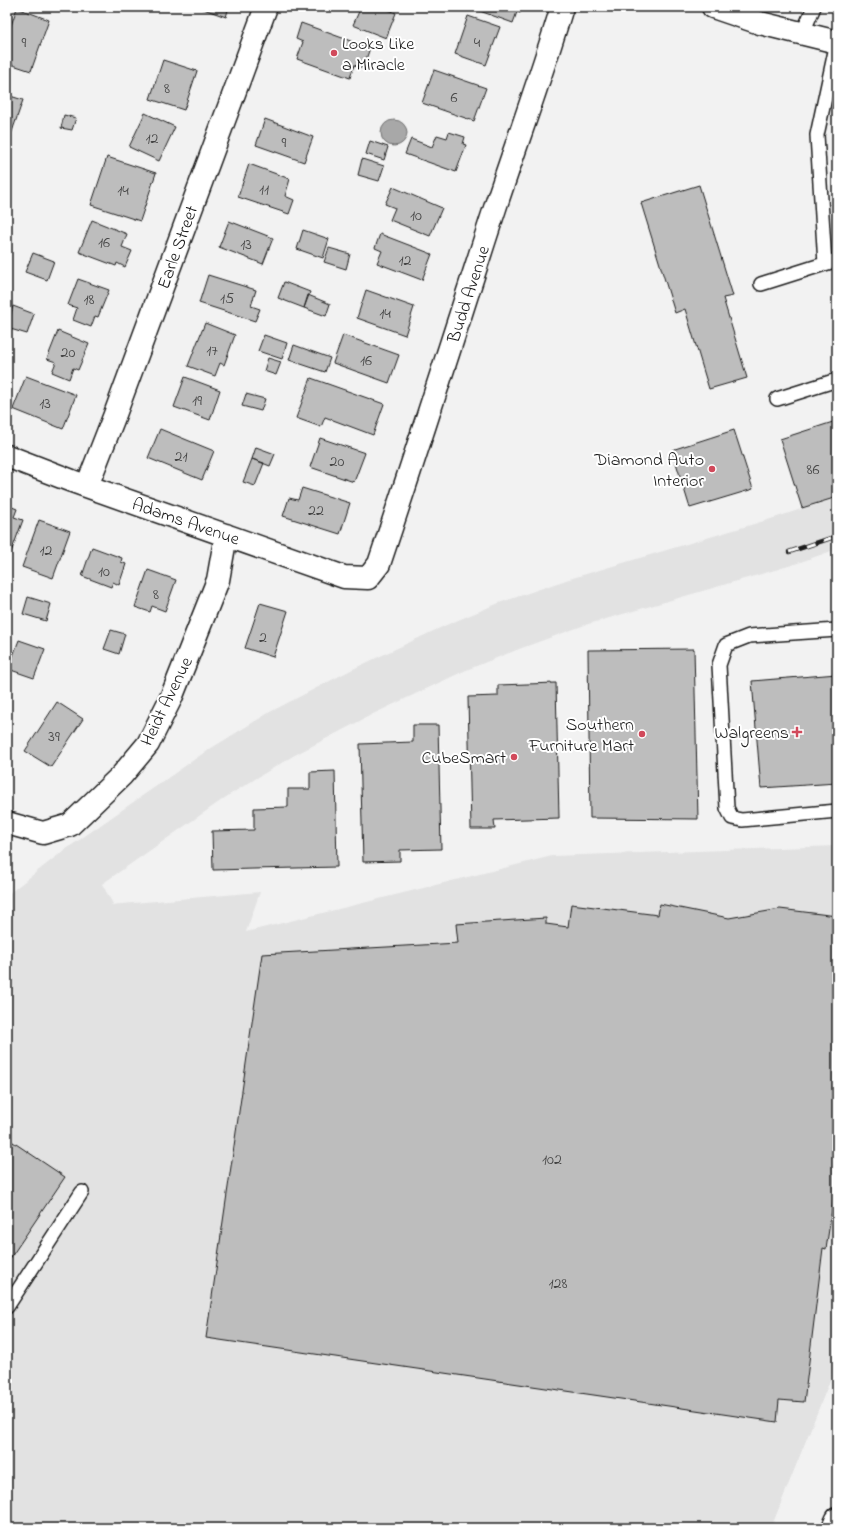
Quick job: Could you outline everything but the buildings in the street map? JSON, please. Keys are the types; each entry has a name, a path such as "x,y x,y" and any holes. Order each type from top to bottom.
{"street":[{"name":"Earle Street","path":"87,486 120,402 266,7"},
{"name":"Budd Avenue","path":"368,578 379,564 562,7"},
{"path":"713,7 760,23 837,42"},
{"name":"Adams Avenue","path":"7,456 87,486 344,577 368,578"},
{"name":"Heidt Avenue","path":"7,823 43,833 70,825 122,775 148,744 171,698 218,580 226,535"},
{"path":"833,1528 837,1519"}],"lane":[{"path":"802,34 814,7"},
{"path":"761,284 831,262 817,136 837,42"},
{"path":"776,399 837,380"},
{"path":"837,630 748,636 726,645 719,665 727,808 732,818 742,820 837,811"},
{"path":"7,1307 82,1192"}],"shaded area":[{"path":"394,120 403,124 407,133 403,142 394,146 385,142 381,133 385,124"},
{"path":"837,497 837,549 792,565 585,625 464,671 373,714 293,756 229,795 102,884 113,904 110,905 260,892 246,932 552,856 837,846 837,1363 771,1528 7,1528 7,895 62,852 205,752 270,712 353,669 444,626 499,603 566,580 774,518"}],"railway":[{"path":"789,552 837,536"}],"place":[{"name":"Looks Like a Miracle","path":"334,53"},
{"name":"Diamond Auto Interior","path":"712,469"},
{"name":"Walgreens","path":"797,732"},
{"name":"Southern Furniture Mart","path":"642,734"},
{"name":"CubeSmart","path":"514,757"}]}
